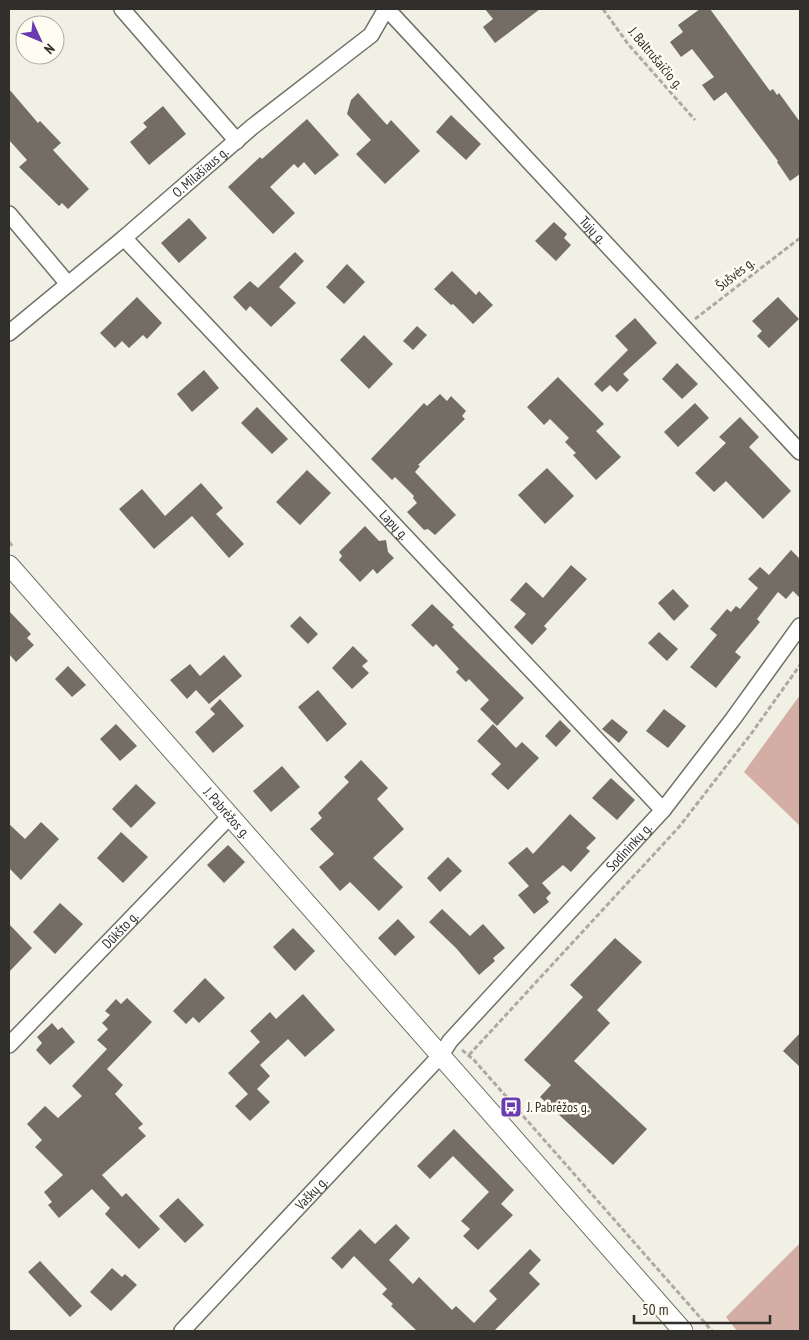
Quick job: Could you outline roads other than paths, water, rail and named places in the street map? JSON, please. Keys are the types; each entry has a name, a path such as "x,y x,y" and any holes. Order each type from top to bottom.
{"street":[{"path":"122,9 237,141"},
{"name":"O. Milašiaus g.","path":"9,333 237,141 371,35 387,9"},
{"name":"Tujų g.","path":"387,9 800,452"},
{"path":"9,214 68,284"},
{"name":"Lapų g.","path":"124,238 663,810"},
{"name":"J. Pabrėžos g.","path":"9,565 231,815 446,1048 683,1331"},
{"name":"Sodininkų g.","path":"446,1048 663,810 734,719 800,626"},
{"name":"Dūkšto g.","path":"9,1045 231,815"},
{"name":"Vaškų g.","path":"182,1331 446,1048"}],"place":[{"name":"J. Pabrėžos g.","path":"511,1107"}]}
